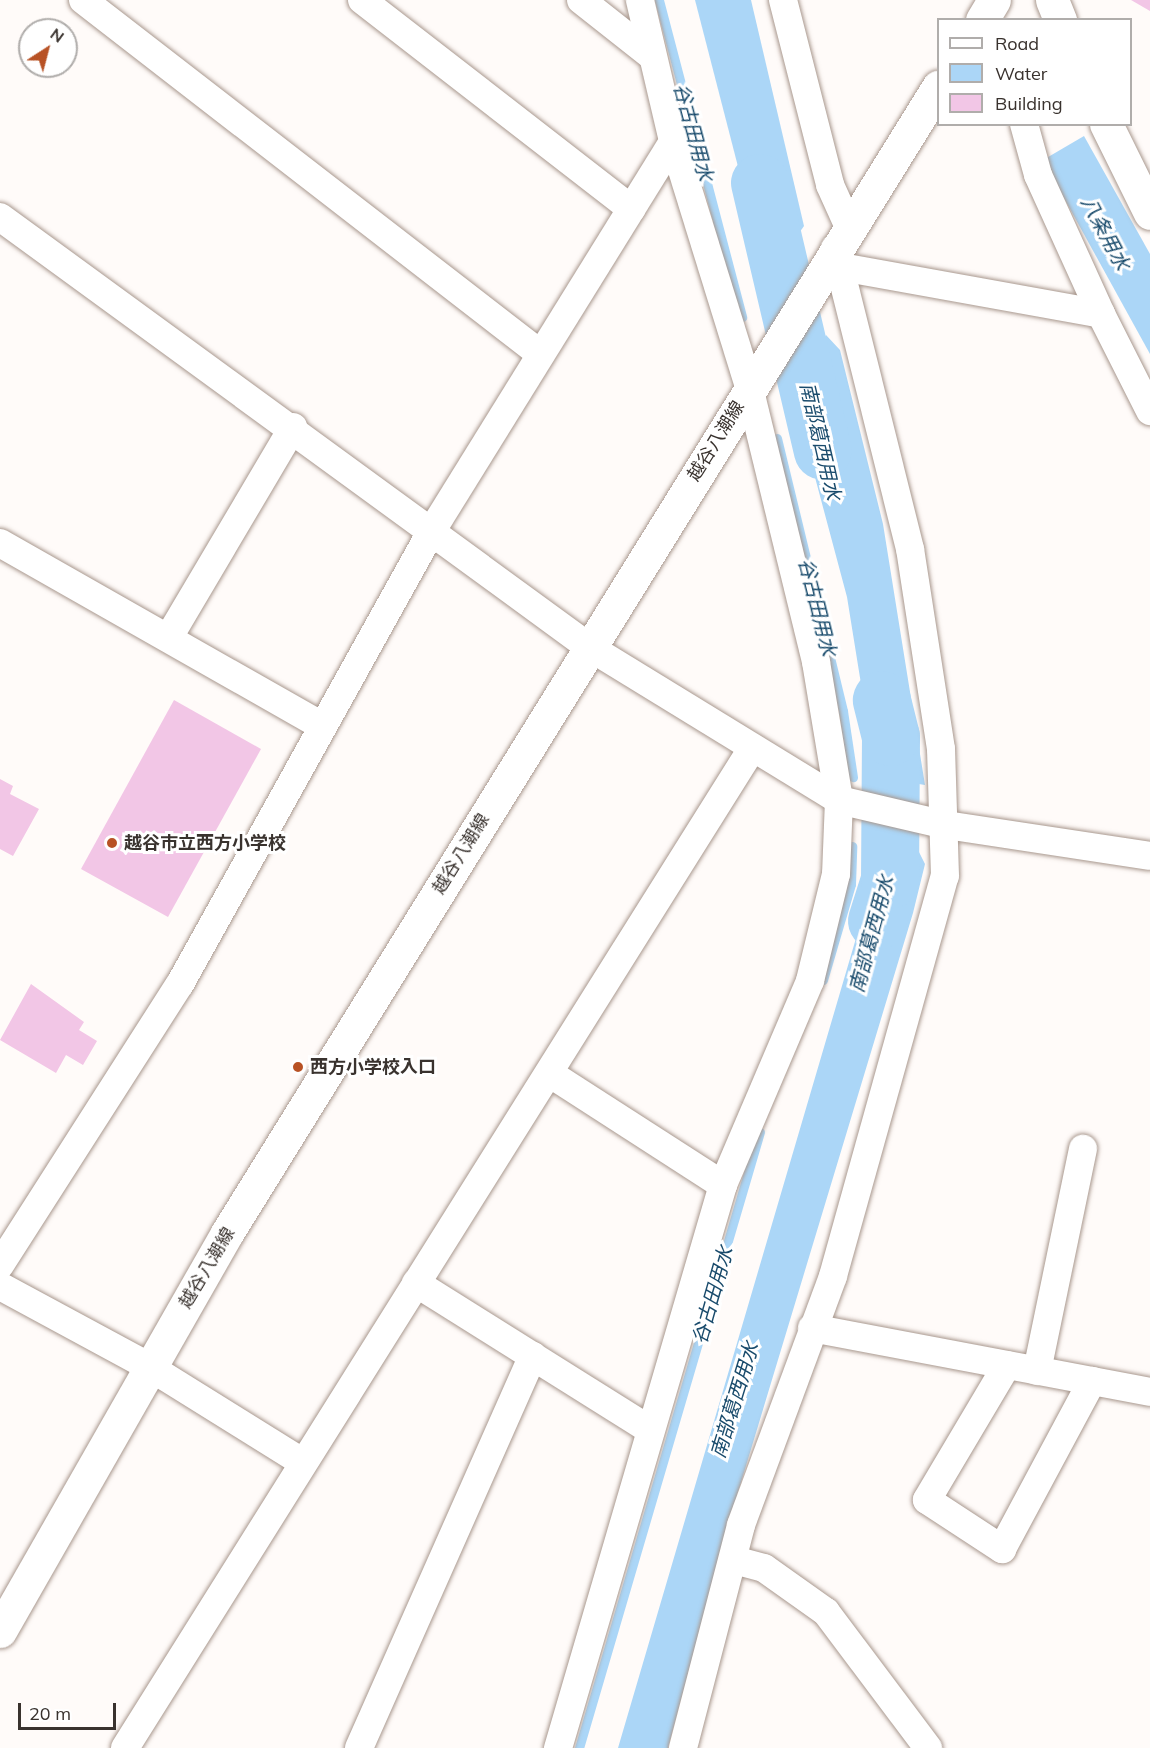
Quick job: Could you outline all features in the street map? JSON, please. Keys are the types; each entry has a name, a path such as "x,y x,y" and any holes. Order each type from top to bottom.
{"main road":[{"path":"983,18 994,0"},
{"path":"1052,0 1059,18"},
{"name":"越谷八潮線","path":"0,1631 148,1366 750,386 841,247 935,96"},
{"path":"1107,126 1146,196"}],"street":[{"path":"83,0 112,9 539,353"},
{"path":"362,0 631,209"},
{"path":"581,0 652,56"},
{"path":"558,1748 649,1429 723,1185 810,981 836,874 839,800 816,662 750,386 673,141 640,0"},
{"path":"683,1748 734,1560 741,1525 833,1276 945,876 946,825 941,748 910,549 841,247 830,185 783,0"},
{"path":"1025,126 1038,175 1101,314 1150,411"},
{"path":"0,1265 180,984 321,725 431,532 539,353 673,141"},
{"path":"0,218 293,427 431,532 589,647 751,750 839,800 946,825 1150,856"},
{"path":"841,247 1101,314"},
{"path":"169,637 293,427"},
{"path":"0,543 321,725"},
{"path":"125,1748 302,1462 751,750"},
{"path":"549,1073 723,1185"},
{"path":"1037,1371 1083,1149"},
{"path":"416,1283 649,1429"},
{"path":"0,1286 148,1366 302,1462"},
{"path":"812,1328 1092,1381 1149,1384"},
{"path":"359,1748 533,1356"},
{"path":"1007,1365 927,1500 1002,1550 1092,1381"},
{"path":"734,1560 764,1568 826,1612 928,1748"}],"water":[{"path":"695,0 751,0 804,226 767,279"},
{"name":"八条用水","path":"1084,136 1150,254 1150,354 1043,160"},
{"path":"826,335 840,350 883,524 925,785 876,777 847,597 793,395"},
{"path":"869,838 918,850 925,864 913,913 729,1522 668,1748 618,1748 869,894"}],"building":[{"path":"1131,0 1150,0 1150,11"},
{"path":"174,700 261,749 168,917 81,869"},
{"path":"0,779 13,786 10,794 39,809 13,856 0,849"},
{"path":"31,984 84,1022 79,1030 97,1041 83,1065 66,1055 56,1073 0,1040"}],"waterway":[{"name":"谷古田用水","path":"659,0 742,317"},
{"name":"南部葛西用水","path":"760,183 823,451"},
{"name":"谷古田用水","path":"777,438 843,711 853,777"},
{"name":"南部葛西用水","path":"877,921 890,880 891,737 882,700"},
{"name":"谷古田用水","path":"823,980 851,884 852,846"},
{"name":"谷古田用水","path":"579,1748 760,1132"}],"place":[{"name":"越谷市立西方小学校","path":"112,843"},
{"name":"西方小学校入口","path":"298,1067"}]}
